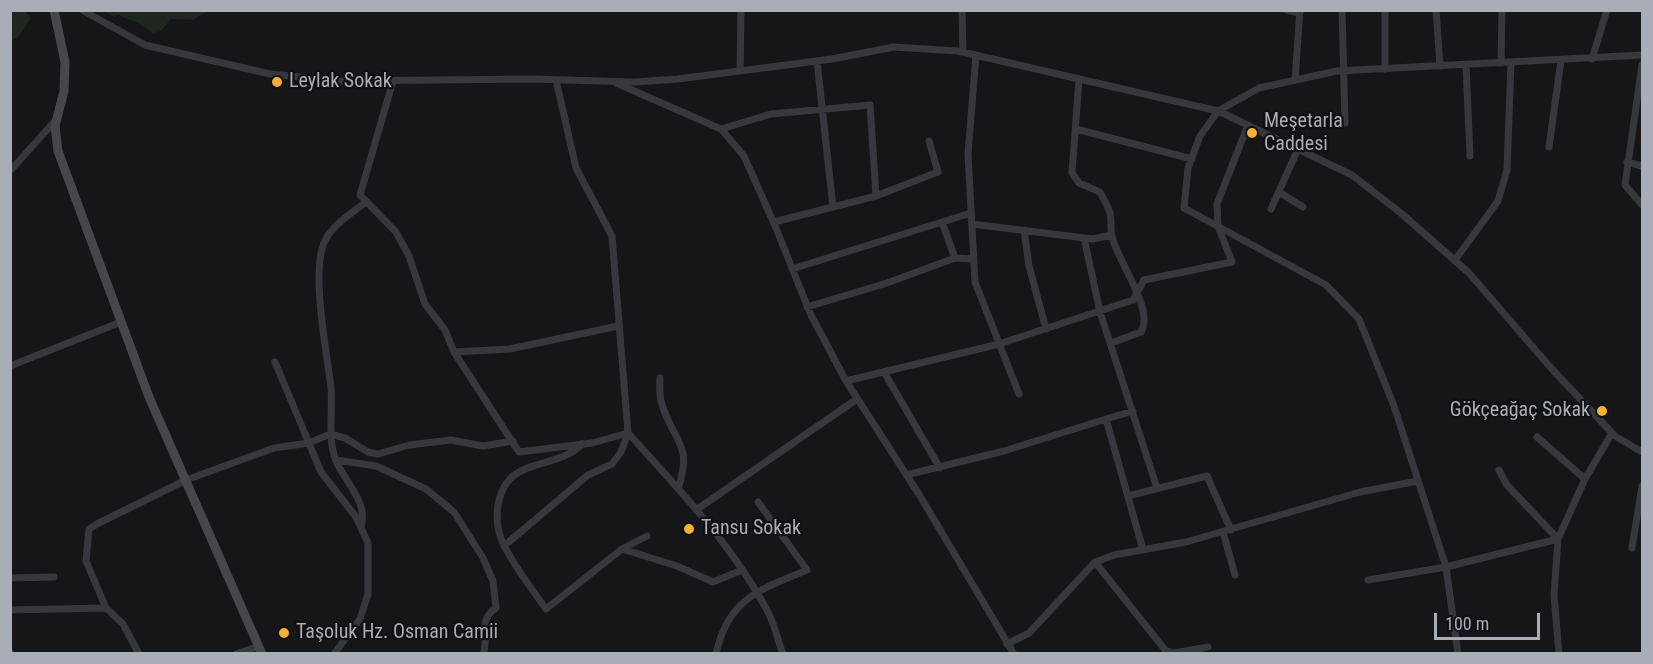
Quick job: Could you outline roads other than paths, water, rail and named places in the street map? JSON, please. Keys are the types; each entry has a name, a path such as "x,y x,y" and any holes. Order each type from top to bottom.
{"street":[{"path":"54,10 66,62 64,91 55,126 58,151 149,397 260,650 236,654"},
{"path":"82,10 146,45 270,74 339,81 678,79 817,61 894,47 963,52 1218,111 1352,175 1469,273 1551,368 1612,433 1642,452"},
{"path":"740,71 741,10"},
{"path":"962,10 963,52"},
{"path":"1286,10 1300,12 1295,80"},
{"path":"1342,10 1345,123"},
{"path":"1384,10 1385,69"},
{"path":"1436,10 1440,66"},
{"path":"1501,63 1502,10"},
{"path":"1592,59 1607,10"},
{"path":"976,55 968,153 975,282 1019,394"},
{"path":"1458,654 1446,567 1394,406 1359,319 1326,285 1184,208 1192,159 1200,136 1218,111 1259,88 1343,70 1642,55"},
{"path":"1550,147 1561,60"},
{"path":"817,61 820,108 833,207"},
{"path":"1455,260 1498,201 1507,170 1511,63"},
{"path":"1466,65 1470,156"},
{"path":"1642,65 1625,185 1642,205"},
{"path":"1079,79 1072,173 1079,183 1100,192 1110,213 1111,235 1121,263 1137,292 1145,322 1142,332 1111,343"},
{"path":"504,546 588,475 612,464 621,452 628,433 612,236 576,168 556,80"},
{"path":"393,81 360,195 396,232 409,256 425,304 445,330 454,352 519,452 582,444 628,433"},
{"path":"612,81 694,115 721,129 744,156 774,222 807,307 846,381 906,475 1014,654"},
{"path":"721,129 771,114 870,105 876,196"},
{"path":"10,171 57,119"},
{"path":"846,381 999,344 1133,300 1144,280 1232,262 1218,226 1217,204 1248,125"},
{"path":"1076,129 1192,159"},
{"path":"774,222 876,196 938,172 929,141"},
{"path":"1271,209 1298,149"},
{"path":"1627,162 1642,166"},
{"path":"1279,192 1303,207"},
{"path":"361,527 364,518 361,504 336,460 330,434 331,389 323,345 320,256 331,230 366,202"},
{"path":"792,269 971,213"},
{"path":"942,222 955,258"},
{"path":"972,224 1084,238 1111,235"},
{"path":"1024,230 1029,266 1046,329"},
{"path":"1084,238 1100,312 1157,488"},
{"path":"807,307 887,283 955,258 974,259"},
{"path":"10,366 122,322"},
{"path":"454,352 510,349 618,326"},
{"path":"275,362 321,472 361,527 368,543 368,594 360,619 334,654"},
{"path":"884,372 940,468"},
{"path":"660,378 661,400 669,421 682,441 685,456 684,473 678,489"},
{"path":"696,510 857,399"},
{"path":"906,475 940,468 1133,411"},
{"path":"1107,418 1143,550"},
{"path":"628,433 696,510 742,570 770,616 783,654"},
{"path":"1559,654 1554,595 1558,539 1585,479 1612,433"},
{"path":"139,654 123,624 106,608 86,561 89,529 186,480 273,448 309,443 330,434 345,438 368,452 378,454 409,445 452,440 483,446 513,441"},
{"path":"1537,437 1585,479"},
{"path":"582,444 574,453 521,471 505,485 499,499 497,525 504,546 546,609 622,549 647,536"},
{"path":"336,460 376,466 426,489 454,512 483,558 493,581 496,608 487,615 484,622 485,648 483,654"},
{"path":"1499,470 1507,485 1558,539"},
{"path":"1128,496 1207,476 1227,531 1235,575"},
{"path":"1007,644 1029,633 1095,562 1227,531 1360,492 1418,481"},
{"path":"1632,548 1642,486"},
{"path":"716,654 720,636 728,620 745,599 807,570 758,502"},
{"path":"1368,580 1446,567 1558,539"},
{"path":"622,549 677,566 713,582 742,570"},
{"path":"1095,562 1166,651 1174,653 1208,646"},
{"path":"10,578 54,577"},
{"path":"10,610 106,608"}],"place":[{"name":"Leylak Sokak","path":"277,82"},
{"name":"Meşetarla Caddesi","path":"1252,133"},
{"name":"Gökçeağaç Sokak","path":"1602,411"},
{"name":"Tansu Sokak","path":"689,529"},
{"name":"Taşoluk Hz. Osman Camii","path":"284,633"}]}
